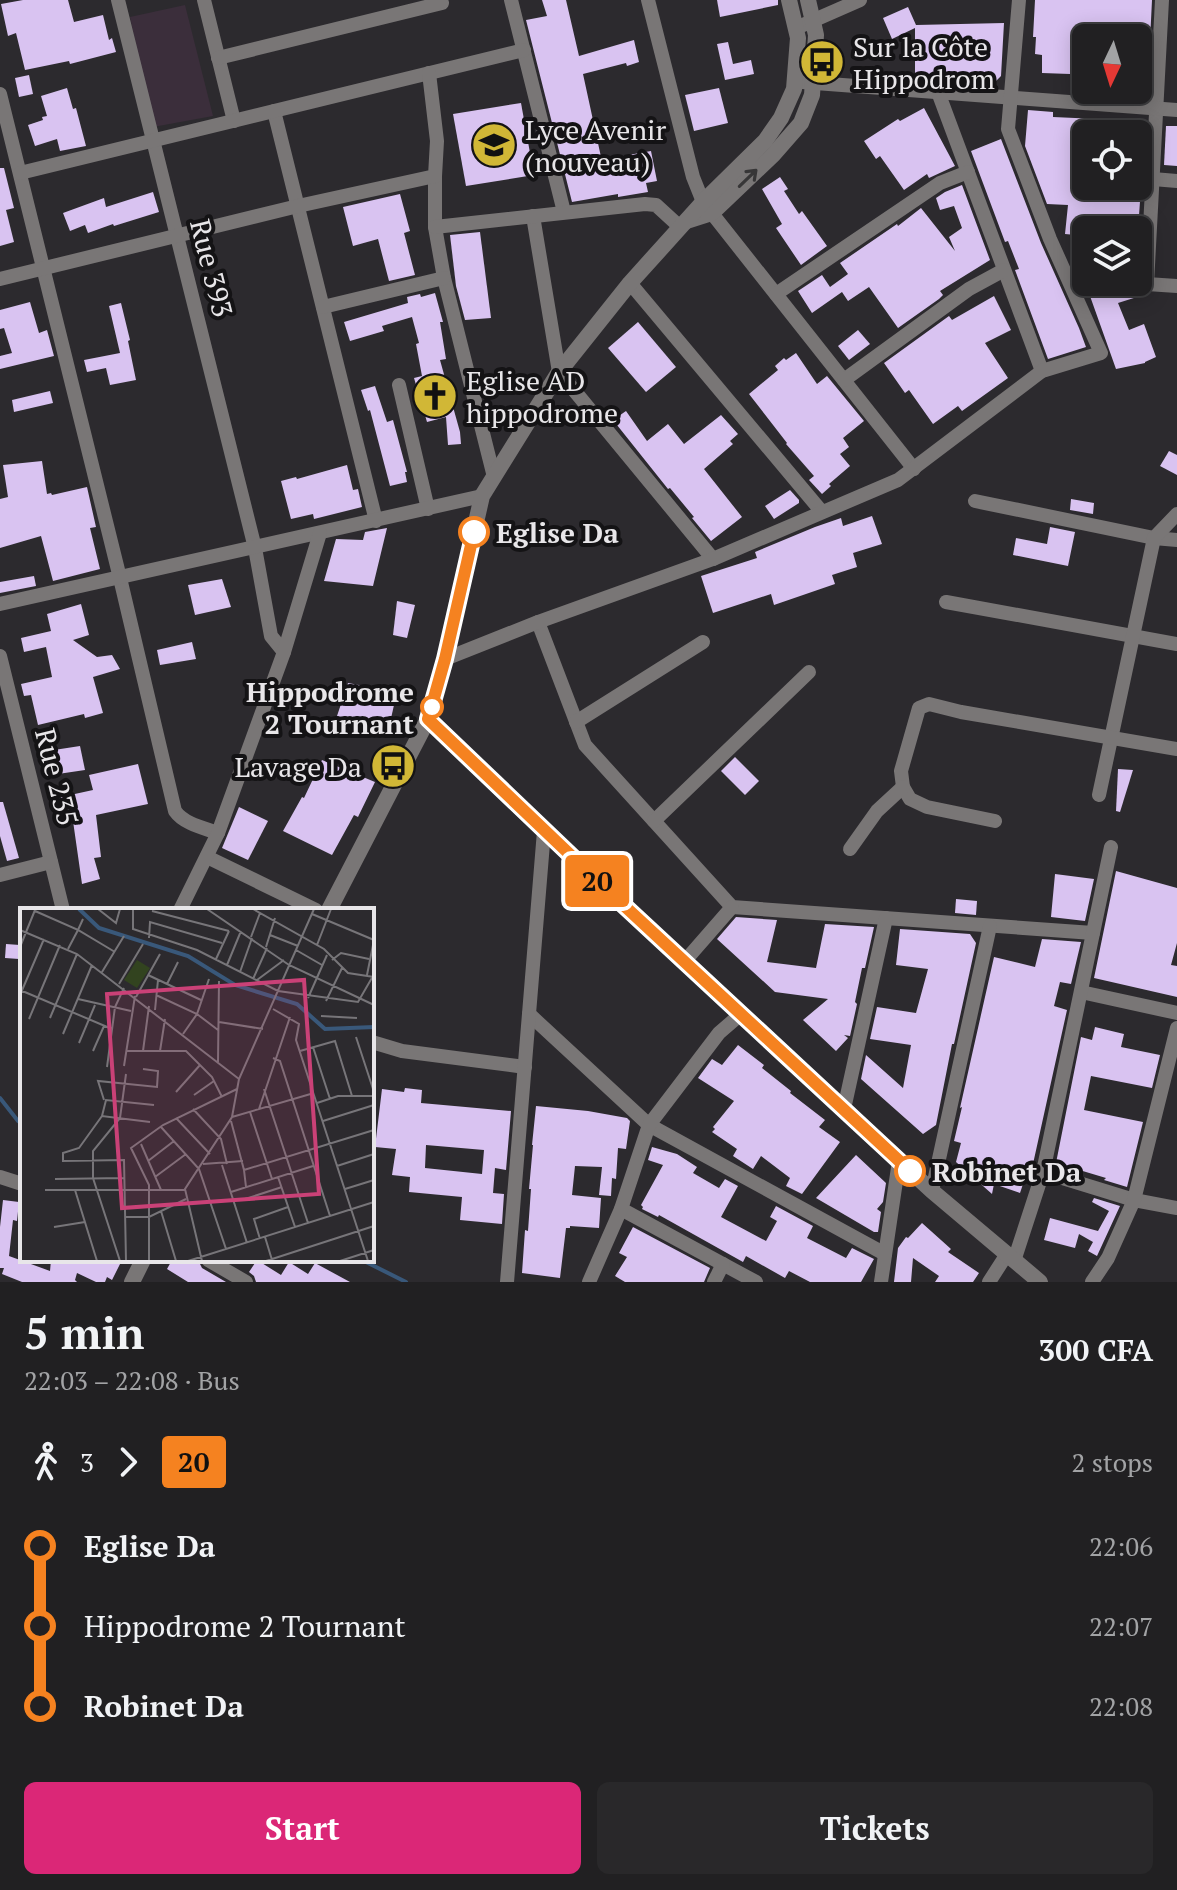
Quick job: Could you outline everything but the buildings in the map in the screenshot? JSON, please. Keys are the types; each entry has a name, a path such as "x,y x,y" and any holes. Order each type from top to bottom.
{"street":[{"name":"Rue 393","path":"118,0 255,548 271,636 284,652"},
{"path":"204,0 234,121"},
{"path":"511,0 564,212"},
{"path":"648,0 693,177 708,207 914,469"},
{"path":"708,207 765,141 781,118 794,89 798,38 789,0"},
{"path":"330,908 428,719 445,659 482,496 559,372 630,283 683,224 773,155 801,123 812,95 816,35 808,0"},
{"path":"795,28 860,0"},
{"path":"445,659 713,559 898,480 1042,371 1101,353 1050,239 1008,129 1019,0"},
{"path":"1162,0 1147,284 1177,286"},
{"path":"218,58 442,3"},
{"path":"20,173 524,50"},
{"path":"429,73 437,141 435,227 444,278 494,477"},
{"path":"795,81 1177,110"},
{"path":"938,92 1042,371"},
{"path":"0,94 175,811 178,817 218,833"},
{"path":"274,111 376,521"},
{"path":"776,294 940,183 968,172"},
{"path":"0,279 435,176"},
{"path":"1153,179 1177,181"},
{"path":"435,227 645,204 656,205 683,224"},
{"path":"533,216 559,372 713,559"},
{"path":"844,380 969,289 1004,270"},
{"path":"323,307 444,278"},
{"path":"630,283 822,512"},
{"path":"399,385 428,509"},
{"path":"0,604 482,496"},
{"path":"975,501 1177,540"},
{"path":"1099,795 1154,538 1177,514"},
{"path":"181,908 218,833 284,652 320,533"},
{"path":"946,602 1177,644"},
{"path":"538,622 585,745 732,907 1093,933"},
{"path":"576,722 703,642"},
{"name":"Rue 235","path":"0,656 62,908"},
{"path":"654,821 809,672"},
{"path":"995,821 927,807 910,799 903,787 901,771 919,708 929,704 1177,749"},
{"path":"428,719 899,1161 1040,1282"},
{"path":"850,849 877,811 903,787"},
{"path":"507,1282 544,831"},
{"path":"989,1282 1011,1258 1043,1172 1111,847"},
{"path":"207,857 312,908"},
{"path":"0,875 51,862"},
{"path":"684,962 732,907"},
{"path":"844,1109 886,918"},
{"path":"932,1191 990,926"},
{"path":"1081,992 1177,1013"},
{"path":"529,1014 649,1125 885,1254"},
{"path":"589,1282 621,1209 649,1125 719,1033 741,1014"},
{"path":"1092,1282 1108,1258 1134,1200 1172,1075 1177,1028"},
{"path":"374,1043 402,1051 525,1067"},
{"path":"881,1282 899,1161"},
{"path":"1043,1172 1134,1200 1177,1208"},
{"path":"0,1177 20,1183"},
{"path":"621,1209 756,1282"},
{"path":"132,1282 142,1262"},
{"path":"211,1262 246,1282"},
{"path":"714,1282 723,1264"}],"shaded area":[{"path":"185,5 213,116 153,127 130,17"}],"waterway":[{"path":"0,1098 20,1122"},
{"path":"366,1262 406,1282"}],"bus line":[{"name":"20","path":"474,532 428,719 910,1171"}],"place":[{"name":"Sur la Côte Hippodrom","path":"822,62"},
{"name":"Lyce Avenir (nouveau)","path":"494,145"},
{"name":"Eglise AD hippodrome","path":"435,396"},
{"name":"Eglise Da","path":"474,532"},
{"name":"Hippodrome 2 Tournant","path":"432,707"},
{"name":"Lavage Da","path":"393,766"},
{"name":"Robinet Da","path":"910,1171"}]}
